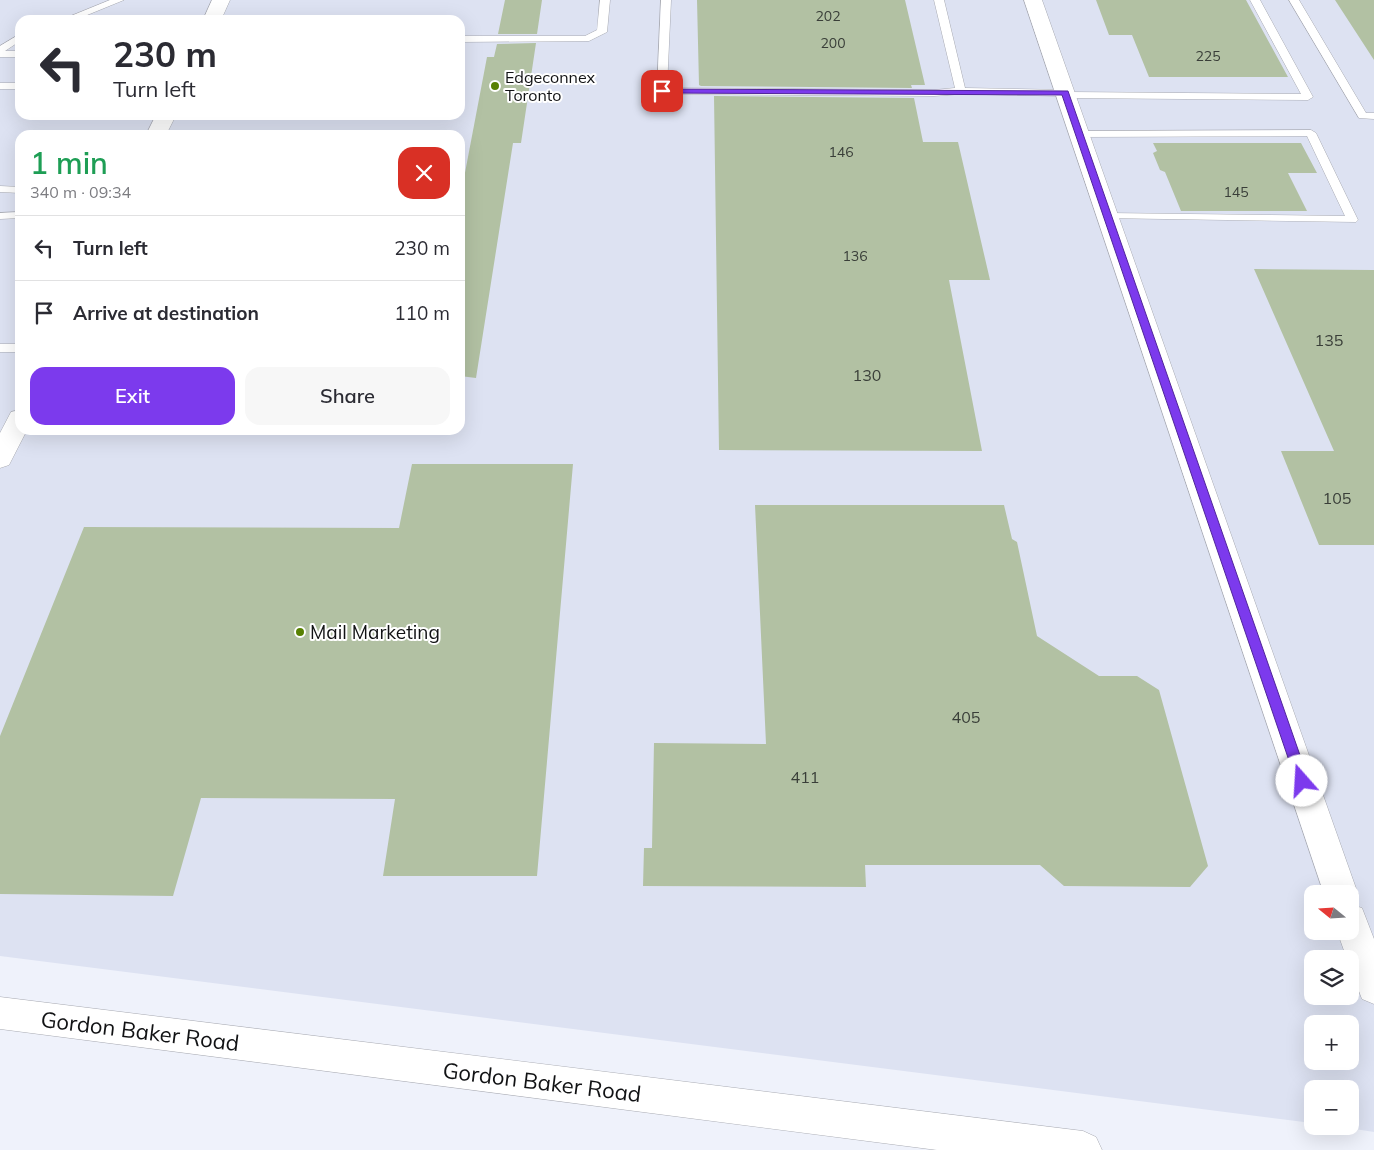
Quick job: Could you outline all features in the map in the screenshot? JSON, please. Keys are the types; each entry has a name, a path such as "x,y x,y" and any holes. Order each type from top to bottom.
{"street":[{"path":"214,15 221,0"},
{"path":"1033,0 1338,885"},
{"path":"0,459 15,428"},
{"path":"1357,940 1374,988"},
{"name":"Gordon Baker Road","path":"0,1013 1083,1150"}],"lane":[{"path":"79,15 119,0"},
{"path":"465,39 586,39 602,32 605,0"},
{"path":"666,0 662,91 961,92 1308,97 1255,0"},
{"path":"938,0 961,92"},
{"path":"1294,0 1362,116 1374,116"},
{"path":"0,50 15,40"},
{"path":"0,54 15,54"},
{"path":"0,86 15,86"},
{"path":"1079,134 1311,133 1352,220 1107,216"},
{"path":"0,190 15,190"},
{"path":"0,216 15,215"},
{"path":"0,348 15,348"}],"shaded area":[{"path":"0,0 1374,0 1374,1132 1359,1130 1359,1080 1304,1080 1304,1122 0,956"}],"building":[{"path":"505,0 542,0 537,34 498,34"},
{"path":"697,0 905,0 925,85 911,85 912,88 701,86 699,85"},
{"path":"1096,0 1246,0 1288,77 1149,77 1132,35 1109,35"},
{"path":"1335,0 1374,0 1374,60"},
{"path":"536,43 521,143 513,143 476,378 465,377 465,173 487,57 494,57 497,44"},
{"path":"714,96 914,98 923,142 958,142 990,280 949,280 982,451 719,450"},
{"path":"1153,143 1301,143 1317,173 1288,173 1307,211 1181,211 1165,172 1160,170 1153,153 1157,151"},
{"path":"1254,269 1374,270 1374,545 1319,545 1281,451 1334,451"},
{"name":"Mail Marketing","path":"412,464 573,464 537,876 383,876 395,799 201,798 173,896 0,894 0,736 84,527 399,528"},
{"path":"755,505 1004,505 1012,539 1017,542 1037,636 1099,676 1137,676 1159,690 1208,866 1190,887 1064,886 1040,865 865,865 866,887 643,886 644,848 652,848 654,743 766,744"}],"place":[{"name":"Edgeconnex Toronto","path":"495,86"},
{"name":"Mail Marketing","path":"300,632"}],"route":[{"path":"662,91 1065,93 1302,781"}]}
